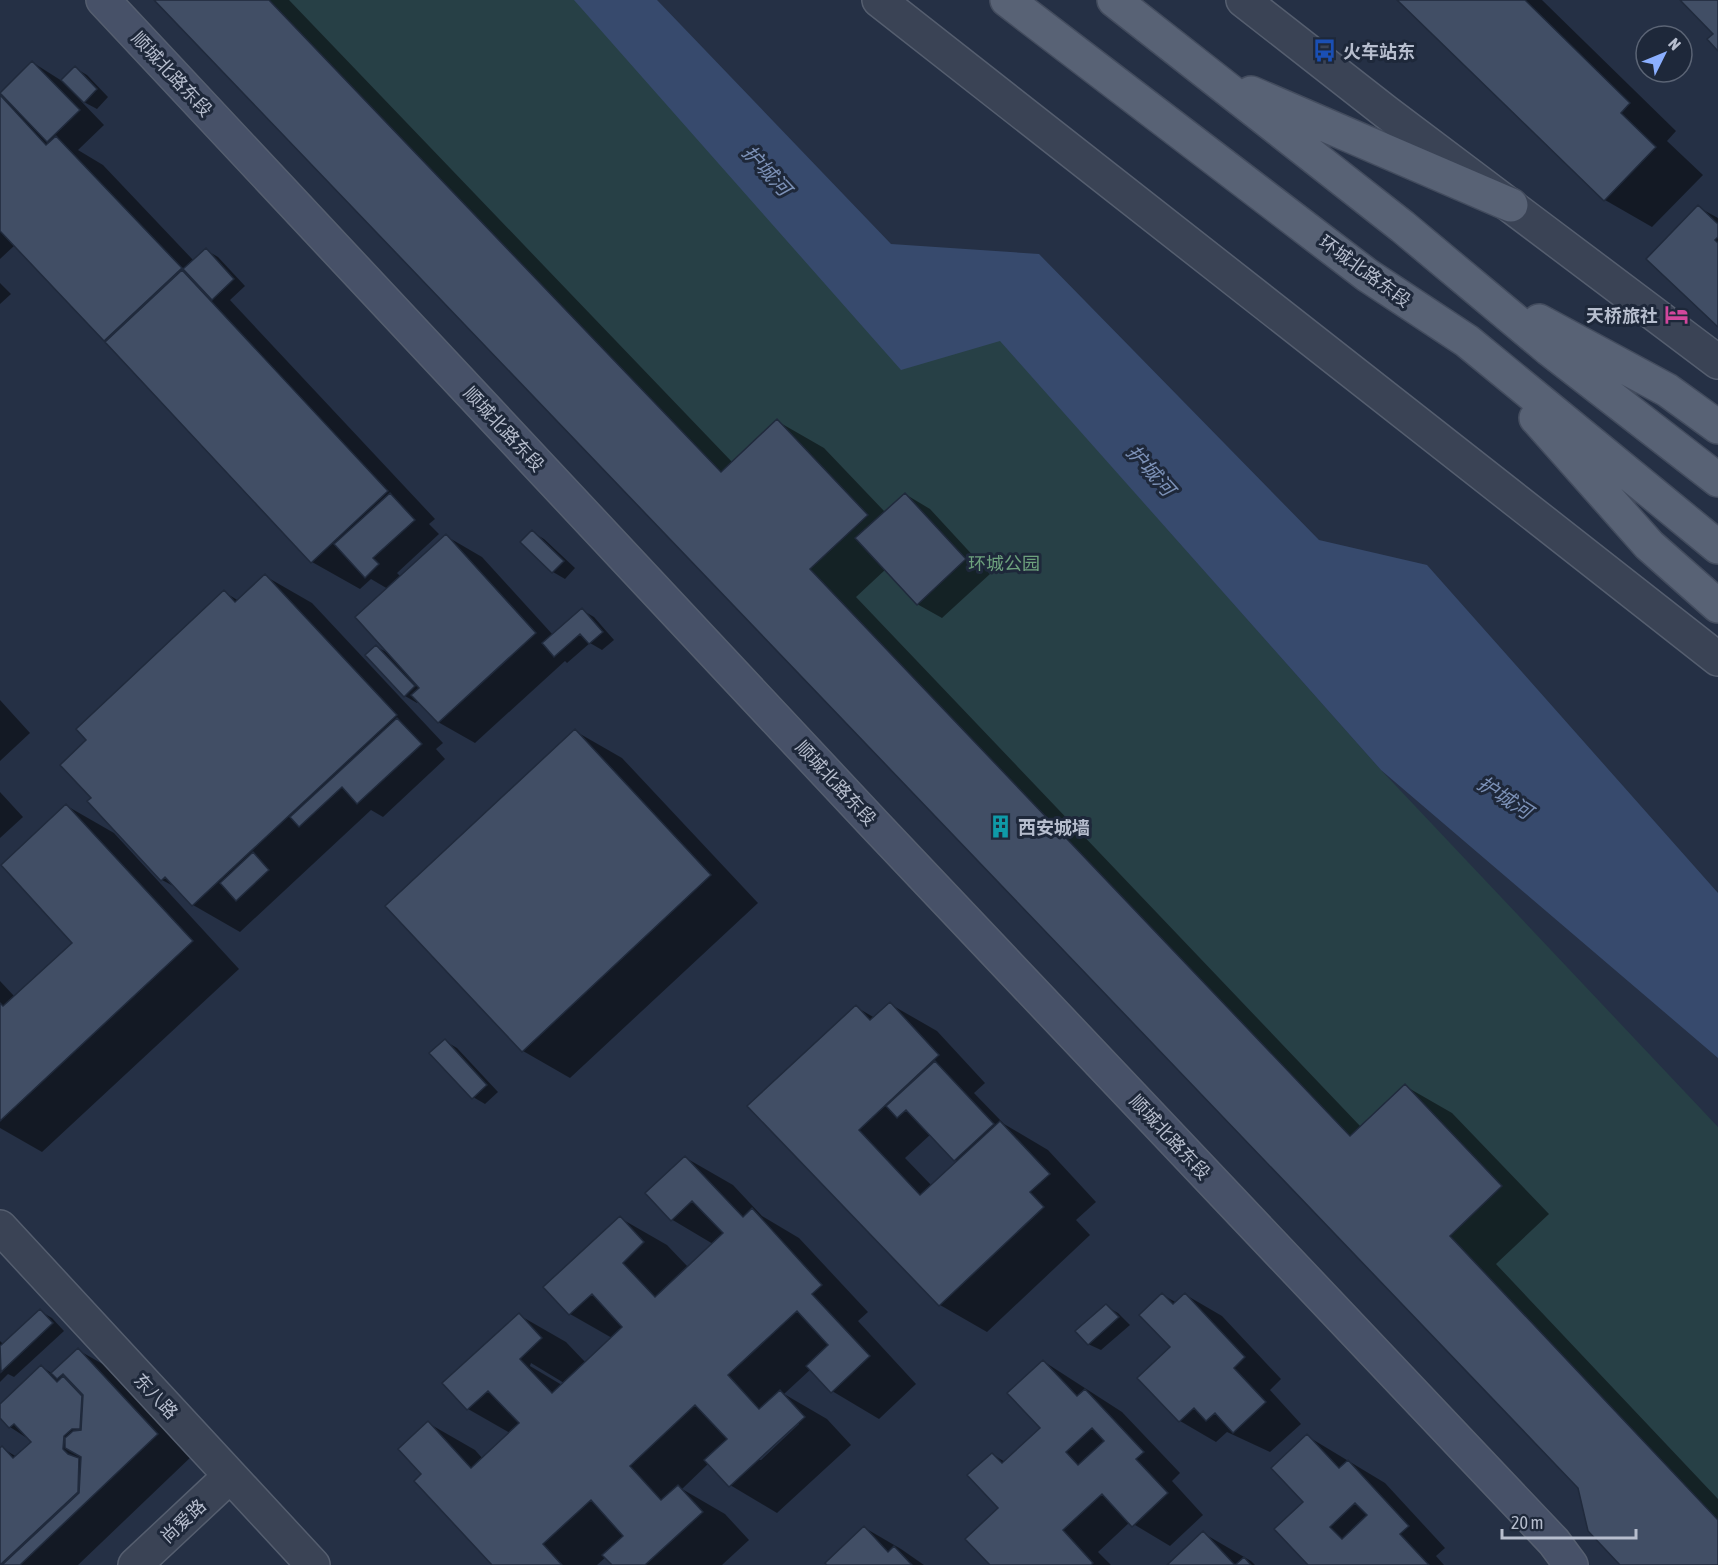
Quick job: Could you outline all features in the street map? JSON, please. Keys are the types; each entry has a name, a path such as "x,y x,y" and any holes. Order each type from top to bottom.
{"main road":[{"name":"环城北路东段","path":"1007,0 1367,274 1467,341 1718,547"},
{"path":"1114,0 1403,227 1549,349 1718,480"},
{"path":"1209,74 1511,205"},
{"path":"1470,284 1667,390 1718,427"},
{"path":"1467,341 1649,545 1718,606"}],"street":[{"name":"顺城北路东段","path":"103,0 866,816 1545,1533 1571,1565"},
{"path":"879,0 1708,651"},
{"path":"1244,0 1386,112 1718,362"},
{"name":"东八路","path":"0,1227 313,1565"},
{"name":"尚爱路","path":"135,1565 230,1476"}],"green space":[{"name":"环城公园","path":"269,0 580,0 1000,340 1381,770 1718,1127 1718,1520 1450,1236 1502,1186 1405,1084 1350,1136 810,569 867,514 777,420 721,472"}],"water":[{"name":"护城河","path":"574,0 657,0 891,244 1039,254 1319,540 1427,565 1718,893 1718,1058 1381,770 1000,341 901,370"}],"building":[{"name":"西安城墙","path":"154,0 269,0 721,472 777,419 868,515 810,569 1350,1136 1405,1084 1502,1186 1450,1236 1718,1520 1718,1565 1620,1565 1588,1531 1578,1488"},
{"path":"1397,0 1525,0 1630,103 1621,113 1656,147 1604,201"},
{"path":"1680,0 1718,0 1718,51 1707,39 1713,34"},
{"path":"32,61 80,110 47,142 0,93"},
{"path":"75,66 97,89 84,103 61,80"},
{"path":"0,95 46,145 56,136 182,268 104,341 0,231"},
{"path":"1698,205 1718,224 1718,237 1715,240 1718,243 1718,327 1646,259"},
{"path":"206,248 234,279 212,300 183,269"},
{"path":"182,270 388,491 311,563 105,342"},
{"path":"390,493 415,520 373,558 379,564 365,578 334,544"},
{"path":"905,493 966,559 917,605 855,538"},
{"path":"532,530 564,561 552,573 520,542"},
{"path":"446,534 536,633 438,723 411,695 419,688 355,617"},
{"path":"265,574 397,715 192,906 165,877 161,881 87,801 91,798 60,765 86,740 76,729 224,590 235,602"},
{"path":"582,608 603,632 589,644 580,634 554,657 542,643"},
{"path":"376,645 415,686 404,697 365,655"},
{"path":"397,718 422,744 357,804 342,787 299,827 290,817"},
{"path":"575,729 711,875 522,1052 385,906"},
{"path":"66,804 193,941 0,1121 0,1003 3,1006 72,943 1,865"},
{"path":"253,852 269,870 236,901 220,883"},
{"path":"890,1002 939,1055 859,1130 920,1195 1000,1121 1050,1174 1030,1192 1044,1207 939,1306 747,1106 856,1005 870,1020"},
{"path":"445,1039 487,1085 472,1099 429,1053"},
{"path":"935,1061 994,1124 954,1161 906,1110 897,1118 886,1106"},
{"path":"685,1156 743,1217 752,1208 822,1285 812,1294 870,1356 831,1393 806,1366 828,1345 797,1311 728,1375 759,1409 780,1390 805,1417 729,1487 704,1460 727,1439 695,1405 630,1466 661,1500 678,1485 703,1512 645,1565 612,1565 602,1555 623,1536 591,1500 543,1544 562,1565 492,1565 414,1481 421,1474 398,1449 428,1421 471,1468 519,1423 488,1391 467,1410 442,1383 519,1313 542,1338 520,1359 552,1393 622,1327 592,1294 569,1315 543,1287 620,1216 644,1242 623,1263 655,1297 723,1233 692,1201 671,1221 645,1193"},
{"path":"1162,1293 1173,1304 1185,1293 1245,1357 1234,1368 1266,1402 1233,1433 1215,1413 1206,1421 1194,1408 1179,1422 1137,1378 1170,1347 1139,1315"},
{"path":"1106,1304 1119,1317 1088,1345 1075,1331"},
{"path":"40,1309 53,1323 1,1372 0,1346"},
{"path":"78,1348 158,1434 20,1565 2,1565 79,1493 81,1457 65,1448 65,1438 73,1431 81,1430 83,1395 63,1374 57,1379 51,1373"},
{"path":"1043,1360 1077,1396 1085,1389 1144,1452 1136,1459 1168,1493 1132,1527 1102,1494 1063,1530 1093,1563 1091,1565 990,1565 965,1539 998,1508 967,1475 992,1453 1002,1463 1040,1428 1007,1393","holes":["1092,1428 1104,1441 1078,1465 1066,1452"]},
{"path":"41,1365 57,1382 63,1376 82,1396 80,1429 72,1429 64,1436 63,1449 68,1454 79,1458 78,1492 0,1565 0,1448 2,1446 13,1458 31,1442 14,1424 9,1428 0,1418 0,1404"},
{"path":"1307,1434 1339,1468 1348,1460 1409,1526 1400,1534 1429,1565 1308,1565 1274,1529 1303,1502 1271,1468","holes":["1355,1503 1367,1515 1342,1539 1330,1527"]},
{"path":"864,1526 888,1552 894,1546 912,1565 827,1565 825,1563"},
{"path":"1203,1531 1235,1565 1167,1565"},
{"path":"1244,1557 1251,1565 1235,1565"}],"place":[{"name":"火车站东","path":"1325,51"},
{"name":"天桥旅社","path":"1676,315"},
{"name":"西安城墙","path":"1000,827"}]}
